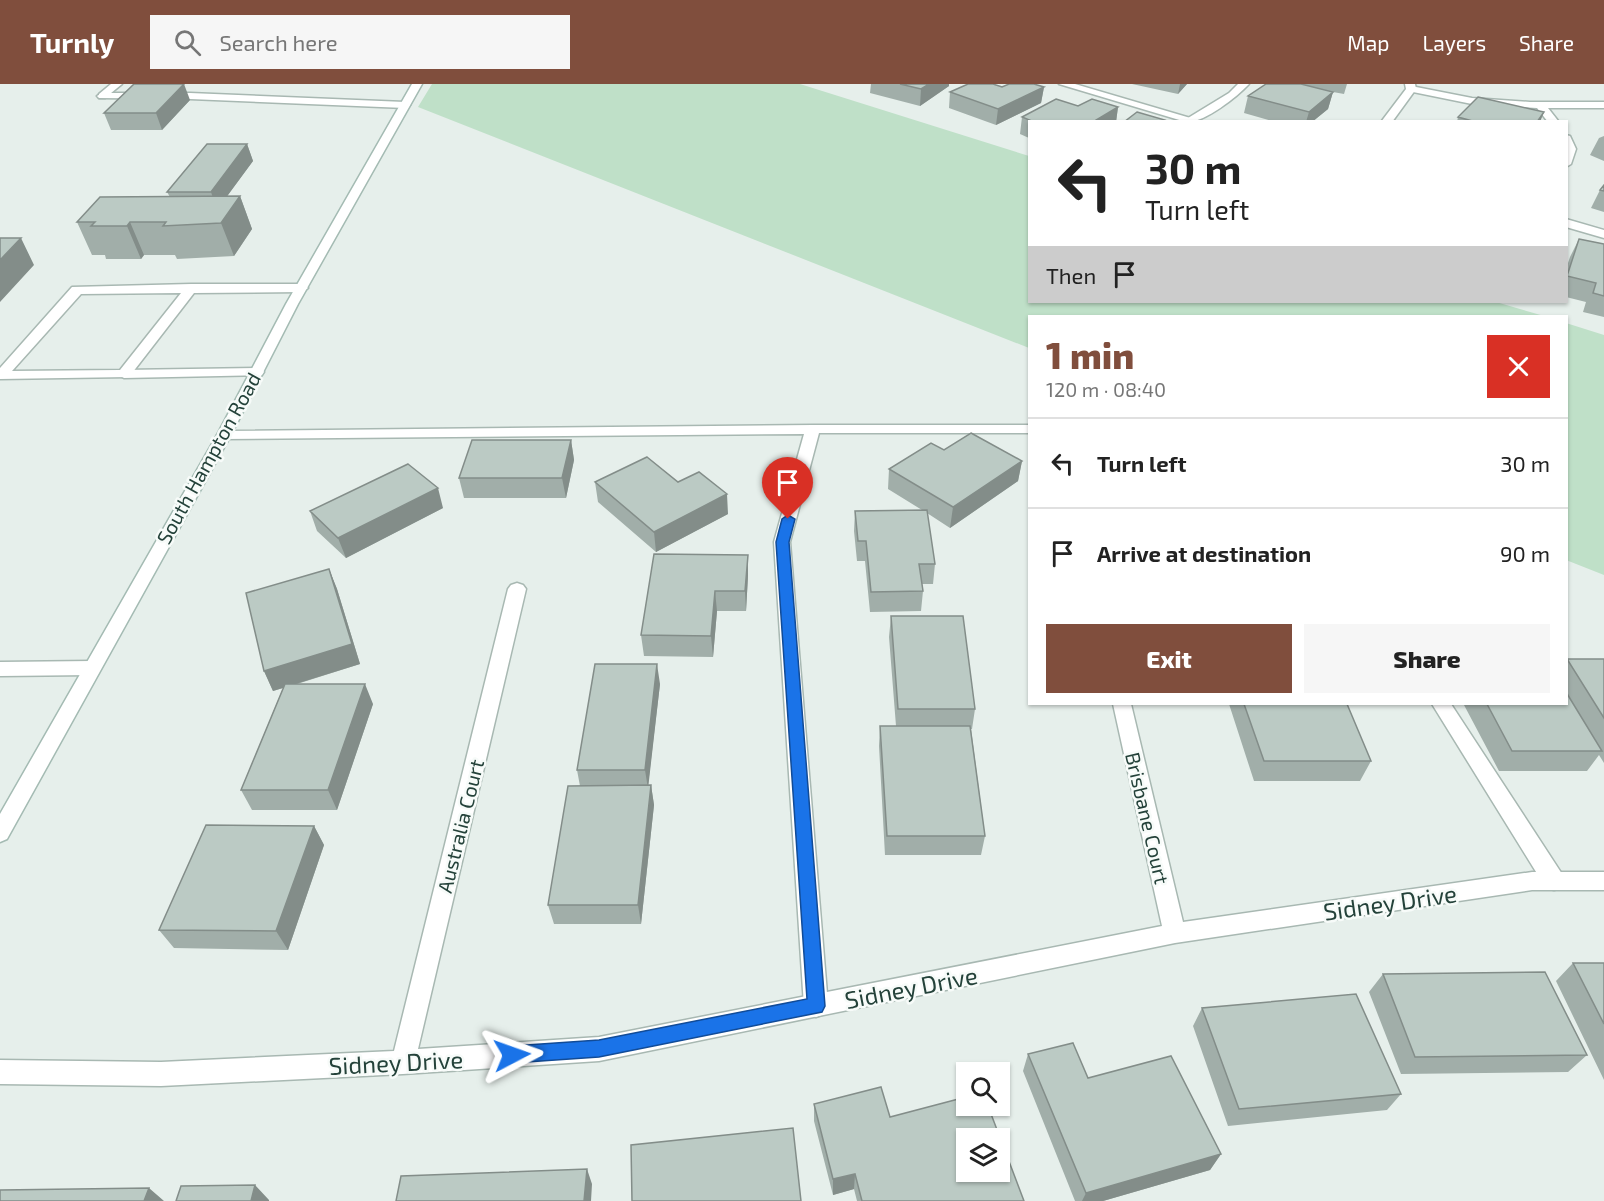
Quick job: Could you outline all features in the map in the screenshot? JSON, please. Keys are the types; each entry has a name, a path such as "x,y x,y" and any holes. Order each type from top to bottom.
{"street":[{"path":"117,84 102,96 190,96 405,105"},
{"name":"South Hampton Road","path":"0,832 224,435 302,288 417,84"},
{"path":"1064,84 1192,120"},
{"path":"1197,120 1244,84"},
{"path":"1387,120 1411,87 1472,100 1540,105 1604,105"},
{"path":"1540,105 1552,120"},
{"path":"1568,142 1571,149 1568,158"},
{"path":"1568,224 1604,234"},
{"path":"124,374 191,288"},
{"path":"257,372 1,375 76,290 302,288"},
{"path":"813,429 782,542 816,1006"},
{"path":"224,435 1028,429"},
{"name":"Australia Court","path":"403,1062 517,589"},
{"path":"0,669 92,668"},
{"name":"Brisbane Court","path":"1122,705 1175,933"},
{"path":"1442,705 1554,882"},
{"name":"Sidney Drive","path":"0,1072 161,1074 403,1062 599,1049 1175,933 1532,882 1604,881"}],"green space":[{"path":"432,84 800,84 1028,156 1028,303 1499,303 1541,315 1028,315 1028,348 418,107"},
{"path":"1568,324 1604,335 1604,575 1568,561"}],"building":[{"path":"134,84 184,84 156,113 104,113"},
{"path":"900,84 929,84 921,89"},
{"path":"968,84 993,84 1002,87 1009,84 1034,84 1044,87 998,109 950,92"},
{"path":"1266,84 1301,84 1333,92 1309,112 1248,96"},
{"path":"1478,97 1544,112 1538,120 1469,120 1458,117"},
{"path":"1056,99 1078,106 1092,99 1118,107 1096,120 1029,120 1022,117"},
{"path":"1137,112 1165,120 1127,120"},
{"path":"207,144 247,144 211,192 167,192"},
{"path":"240,196 221,223 163,226 166,222 130,222 127,226 91,226 95,222 77,222 100,197"},
{"path":"0,238 21,238 0,260"},
{"path":"1579,239 1604,244 1604,296 1593,293 1596,283 1568,276"},
{"path":"971,433 1022,461 953,507 889,469 931,443 944,450"},
{"path":"472,440 571,440 562,478 459,478"},
{"path":"647,457 678,482 699,472 727,494 654,532 595,482"},
{"path":"408,464 438,488 338,538 310,511"},
{"path":"927,510 935,564 919,564 923,591 871,592 866,541 858,541 855,511"},
{"path":"654,554 748,555 745,591 715,591 711,636 641,635"},
{"path":"329,569 352,644 264,671 246,593"},
{"path":"891,616 963,616 975,709 898,709"},
{"path":"1568,659 1604,659 1604,718 1568,661"},
{"path":"595,664 657,664 645,770 577,770"},
{"path":"285,684 365,684 328,790 241,790"},
{"path":"1568,695 1602,751 1512,751 1488,705 1568,705"},
{"path":"1244,705 1347,705 1371,761 1264,761"},
{"path":"880,726 970,726 985,836 887,836"},
{"path":"651,785 638,905 548,905 568,786"},
{"path":"206,825 314,826 276,931 159,930"},
{"path":"1573,963 1604,963 1604,1024"},
{"path":"1545,972 1587,1055 1415,1057 1383,974"},
{"path":"1356,994 1401,1094 1239,1109 1202,1008"},
{"path":"1073,1043 1088,1078 1171,1056 1221,1154 1086,1193 1028,1054"},
{"path":"881,1087 890,1117 956,1100 956,1116 992,1116 996,1128 956,1128 956,1182 1010,1182 1010,1164 1024,1201 862,1201 855,1174 833,1179 814,1104"},
{"path":"793,1128 801,1201 632,1201 631,1145"},
{"path":"587,1169 584,1201 396,1201 401,1176"},
{"path":"255,1185 251,1201 176,1201 181,1186"},
{"path":"149,1188 144,1201 0,1201 0,1190"}],"route":[{"path":"512,1055 599,1049 816,1006 782,542 788,519"}]}
